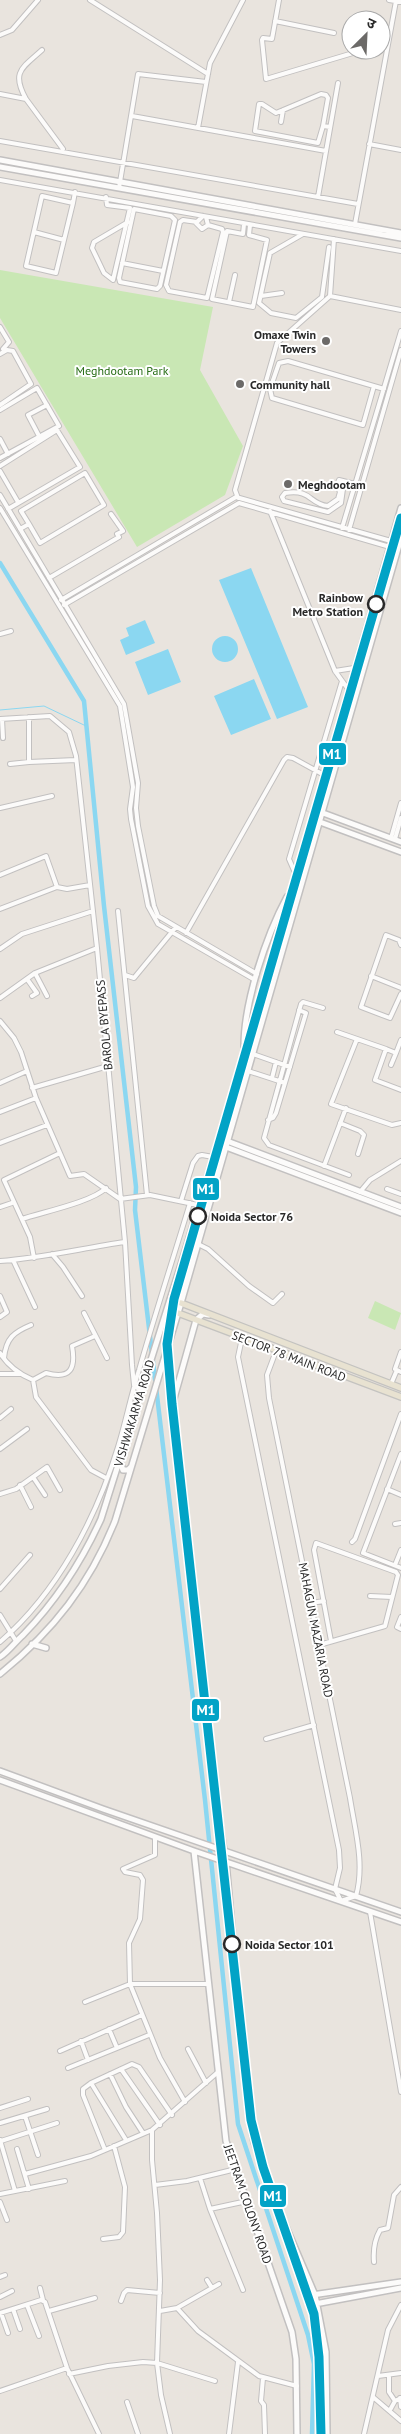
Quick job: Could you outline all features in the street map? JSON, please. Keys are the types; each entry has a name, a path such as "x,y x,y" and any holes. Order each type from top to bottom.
{"main road":[{"name":"SECTOR 78 MAIN ROAD","path":"181,1303 401,1388"},
{"name":"SECTOR 78 MAIN ROAD","path":"178,1313 401,1398"},
{"path":"334,1372 339,1371 341,1368 337,1364"}],"street":[{"path":"0,35 12,30 38,0"},
{"path":"90,0 208,74"},
{"path":"198,128 210,63 244,0"},
{"path":"279,0 272,39 263,38 262,40 266,79 341,57"},
{"path":"389,0 399,2 391,31"},
{"path":"275,21 334,33"},
{"path":"42,50 23,68 18,85 62,149"},
{"path":"355,224 385,60"},
{"path":"119,188 139,73 206,82"},
{"path":"318,197 338,83"},
{"path":"0,94 26,99"},
{"path":"254,138 259,104 276,113 321,94 326,95 328,98 318,142 255,132"},
{"path":"281,122 283,110"},
{"path":"132,116 326,151"},
{"path":"324,119 332,120"},
{"path":"323,126 330,127"},
{"path":"0,141 358,204"},
{"path":"369,144 401,150"},
{"path":"0,160 401,233"},
{"path":"0,167 401,238"},
{"path":"0,180 106,197 244,224 401,251"},
{"path":"134,203 137,191"},
{"path":"73,203 42,196 26,266 56,273 73,203 75,192"},
{"path":"106,197 107,206 130,208 128,222 113,280 104,273 92,248 94,242 128,222"},
{"path":"150,213 151,206"},
{"path":"160,208 160,214"},
{"path":"134,210 160,214 171,216 175,220 160,286 157,289 120,282 119,278 134,210"},
{"path":"197,222 197,226 202,229 208,225 222,229 223,232 207,298 169,291 166,285 180,222 183,220 197,222 204,216"},
{"path":"204,216 208,225"},
{"path":"243,234 244,224"},
{"path":"249,235 250,225"},
{"path":"227,231 249,235 267,240 253,307 212,298 227,231"},
{"path":"34,232 64,240"},
{"path":"303,234 270,253 259,304 271,313 296,318 322,297 329,247"},
{"path":"239,503 235,490 277,343 330,296 334,239"},
{"path":"122,263 163,271"},
{"path":"229,302 235,275"},
{"path":"261,296 282,293"},
{"path":"330,296 401,310"},
{"path":"0,327 9,344 0,353"},
{"path":"340,532 401,332"},
{"path":"0,353 7,350 13,351 31,384 0,405"},
{"path":"347,534 401,350"},
{"path":"374,386 363,425 272,398 270,389 279,363 288,361 374,386 384,389"},
{"path":"0,410 37,388 58,426 0,458"},
{"path":"39,436 28,415 47,405"},
{"path":"0,466 57,430 80,467 8,508"},
{"path":"370,435 376,437"},
{"path":"0,438 8,454"},
{"path":"0,471 18,502"},
{"path":"85,473 104,505 40,543 29,524 21,511 85,473"},
{"path":"346,481 347,485 342,489 338,499 332,505 323,505 309,495 299,492 282,495 284,501 323,512 333,510 343,500 342,489 338,482 346,481 355,484"},
{"path":"342,489 353,491"},
{"path":"0,495 124,704 138,783 136,808 138,826 154,906 158,916 256,977"},
{"path":"57,602 236,497 349,529 390,544"},
{"path":"309,508 313,499"},
{"path":"60,608 239,503 347,534 390,544"},
{"path":"0,508 120,706 133,787 130,809 148,906 158,924 256,977"},
{"name":"VISHWAKARMA ROAD","path":"0,1657 42,1616 66,1584 88,1549 101,1519 264,988 341,711 401,508"},
{"path":"270,511 335,671 348,689"},
{"path":"49,578 119,537 117,534 123,531 110,514"},
{"path":"20,529 29,524"},
{"path":"24,536 33,531"},
{"name":"VISHWAKARMA ROAD","path":"0,1674 54,1623 88,1578 101,1555 126,1484 181,1303 398,560 401,538"},
{"path":"0,634 11,631"},
{"path":"335,671 354,668"},
{"path":"296,875 289,859 342,681"},
{"path":"333,709 341,711"},
{"name":"BAROLA BYEPASS","path":"1,719 50,716 69,732 76,760 122,1198 134,1385"},
{"path":"29,717 29,762"},
{"path":"1,719 3,738"},
{"path":"186,933 284,760 287,757 294,758 324,774"},
{"path":"10,764 76,760"},
{"path":"0,808 52,796"},
{"path":"393,838 401,803"},
{"path":"323,813 401,842"},
{"path":"393,838 401,818"},
{"path":"336,828 339,819"},
{"path":"320,822 401,852"},
{"path":"0,875 46,856 57,887"},
{"path":"0,909 57,887 67,889 90,885"},
{"path":"244,1054 244,1026 256,977 283,904 293,888"},
{"path":"118,911 147,1195"},
{"path":"0,949 22,934 93,912"},
{"path":"125,975 134,978 176,927"},
{"path":"401,945 399,940 386,935 361,1007 390,1018 400,1001 401,994"},
{"path":"0,998 35,973 97,948"},
{"path":"35,973 47,996"},
{"path":"371,976 401,988"},
{"path":"27,979 37,993 32,996"},
{"path":"264,988 271,990"},
{"path":"262,994 269,998"},
{"path":"323,1008 303,1002 299,1010 278,1080 264,1138 266,1143 349,1176"},
{"path":"268,1120 275,1115 306,1013 299,1010"},
{"path":"0,1022 14,1038 28,1071 36,1098 70,1176 84,1174 122,1198 147,1195 198,1205"},
{"path":"337,1032 396,1053"},
{"path":"357,1039 331,1104 392,1125 401,1123"},
{"path":"391,1066 401,1040"},
{"path":"386,1049 374,1080 401,1090"},
{"path":"253,1054 290,1066"},
{"path":"272,1078 276,1062"},
{"path":"32,1088 108,1066"},
{"path":"0,1083 28,1071"},
{"path":"248,1071 285,1083"},
{"path":"0,1112 36,1098"},
{"path":"325,1178 346,1108"},
{"path":"340,1123 362,1132 364,1140 358,1154"},
{"path":"0,1144 47,1125"},
{"path":"226,1144 348,1190 401,1213"},
{"path":"34,1258 30,1238 22,1219 12,1203 4,1182 5,1178 60,1153"},
{"path":"181,1201 195,1159 202,1155 213,1157"},
{"path":"360,1192 370,1180 401,1161"},
{"path":"300,1172 325,1178 348,1190 360,1192 401,1207"},
{"path":"22,1219 86,1199 101,1193 106,1188"},
{"path":"387,1189 401,1194"},
{"path":"0,1200 1,1207 12,1203"},
{"path":"0,1642 35,1608 61,1572 82,1536 118,1449 134,1385 190,1203"},
{"path":"0,1261 34,1258 64,1250 125,1242"},
{"path":"198,1244 208,1249 248,1286 272,1303 282,1294"},
{"path":"52,1254 64,1266 82,1296"},
{"path":"13,1260 35,1307"},
{"path":"0,1296 6,1312 0,1317"},
{"path":"84,1313 107,1358"},
{"path":"215,1315 203,1314 196,1320 174,1402 211,1764 224,1850"},
{"path":"4,1360 5,1348 14,1332 31,1325"},
{"path":"33,1380 46,1373 57,1376 67,1374 72,1368 74,1359 72,1346 95,1336"},
{"path":"242,1338 238,1357 339,1850 340,1868 336,1889 341,1901"},
{"name":"MAHAGUN MAZARIA ROAD","path":"276,1351 267,1375 269,1398 311,1603 360,1863 360,1882 356,1896"},
{"path":"391,1384 399,1371 395,1366 401,1352"},
{"path":"0,1353 4,1360 19,1374 33,1380"},
{"path":"0,1374 19,1374"},
{"path":"33,1380 36,1397 91,1470 106,1478"},
{"path":"134,1385 141,1391"},
{"path":"0,1418 11,1409"},
{"path":"352,1542 355,1539 369,1504 401,1414"},
{"path":"0,1449 27,1429"},
{"path":"401,1454 363,1553 401,1568"},
{"path":"119,1460 123,1470 128,1470 131,1467"},
{"path":"0,1494 20,1486 47,1467 60,1490"},
{"path":"113,1481 122,1475 125,1478 126,1484"},
{"path":"33,1477 45,1495"},
{"path":"20,1486 31,1507"},
{"path":"388,1489 401,1495"},
{"path":"395,1524 401,1523"},
{"path":"319,1645 385,1626 398,1575 396,1572 316,1543 314,1550 331,1641"},
{"path":"395,1565 401,1550"},
{"path":"0,1589 30,1555"},
{"path":"370,1596 392,1597"},
{"path":"311,1603 324,1601"},
{"path":"0,1615 16,1641"},
{"path":"401,1617 397,1627 401,1629"},
{"path":"32,1644 46,1648"},
{"path":"266,1739 314,1725"},
{"path":"0,1770 401,1912"},
{"path":"0,1780 225,1862 401,1922"},
{"path":"155,1837 155,1855 123,1869 125,1872 140,1875 143,1880 140,1919 129,1943 130,1984 149,2035 185,2102"},
{"name":"JEETRAM COLONY ROAD","path":"195,1851 226,2141 292,2332 297,2386 296,2434"},
{"path":"225,1862 235,1985 254,2142 272,2194 312,2294 323,2349 323,2434"},
{"path":"341,1901 356,1896"},
{"path":"370,1912 401,2092"},
{"path":"85,2002 130,1984 209,1984"},
{"path":"60,2051 142,2015"},
{"path":"109,2029 117,2048"},
{"path":"68,2068 149,2035"},
{"path":"81,2042 88,2060"},
{"path":"188,2049 206,2083"},
{"path":"105,2150 83,2095 83,2089 91,2083 132,2064 139,2066 172,2115"},
{"path":"121,2069 160,2125"},
{"path":"25,2174 67,2164 152,2130 172,2115 218,2072"},
{"path":"110,2074 126,2107 143,2133"},
{"path":"91,2083 126,2140"},
{"path":"0,2108 28,2099"},
{"path":"0,2123 47,2109"},
{"path":"25,2116 38,2155"},
{"path":"15,2191 0,2140 57,2123"},
{"path":"152,2130 160,2293 158,2363 161,2395 170,2434"},
{"path":"103,2239 119,2237 123,2232 125,2187 114,2146"},
{"path":"18,2149 29,2189"},
{"path":"155,2185 200,2178 236,2169"},
{"path":"200,2178 210,2209 243,2290"},
{"path":"0,2194 65,2181"},
{"path":"374,2262 374,2249 378,2232 388,2228 394,2195 401,2187"},
{"path":"0,2202 7,2220"},
{"path":"210,2209 247,2202"},
{"path":"207,2280 212,2288"},
{"path":"312,2294 401,2282"},
{"path":"160,2311 177,2308 219,2284"},
{"path":"40,2288 69,2374 99,2434"},
{"path":"314,2304 401,2288"},
{"path":"121,2301 127,2290 160,2293"},
{"path":"0,2297 12,2291"},
{"path":"49,2311 95,2298"},
{"path":"8,2333 0,2313 43,2300"},
{"path":"314,2304 326,2352 327,2434"},
{"path":"27,2305 39,2336"},
{"path":"364,2434 388,2330 401,2305"},
{"path":"177,2308 198,2331 238,2362 263,2378 297,2386"},
{"path":"13,2309 20,2329"},
{"path":"229,2434 238,2362"},
{"path":"69,2374 128,2363 158,2363 215,2381"},
{"path":"0,2391 67,2368"},
{"path":"378,2376 401,2373"},
{"path":"389,2375 389,2392 395,2401"},
{"path":"263,2378 261,2401 264,2411 265,2434"},
{"path":"373,2397 401,2421"},
{"path":"390,2410 395,2401 400,2398 401,2407"},
{"path":"126,2402 138,2434"}],"green space":[{"name":"Meghdootam Park","path":"0,270 213,307 200,370 243,446 225,495 137,547 0,318"},
{"path":"375,1301 401,1313 395,1330 368,1318"}],"water":[{"path":"251,568 308,707 277,719 219,580"},
{"path":"145,620 155,643 126,655 120,640 129,636 126,628"},
{"path":"225,636 234,640 238,649 234,658 225,662 216,658 212,649 216,640"},
{"path":"168,649 181,682 148,695 135,662"},
{"path":"254,679 271,719 231,735 214,696"}],"waterway":[{"path":"0,563 84,701 104,906 136,1187 135,1210 205,1800 238,2124 308,2335 314,2364 312,2434"},
{"path":"0,710 44,706 86,726"}],"transit line":[{"name":"M1","path":"321,2434 319,2357 314,2314 263,2167 251,2120 167,1344 174,1299 401,518"}],"place":[{"name":"Omaxe Twin Towers","path":"326,341"},
{"name":"Community hall","path":"240,384"},
{"name":"Meghdootam","path":"288,484"},
{"name":"Rainbow Metro Station","path":"376,604"},
{"name":"Noida Sector 76","path":"198,1216"},
{"name":"Noida Sector 101","path":"232,1944"}]}
